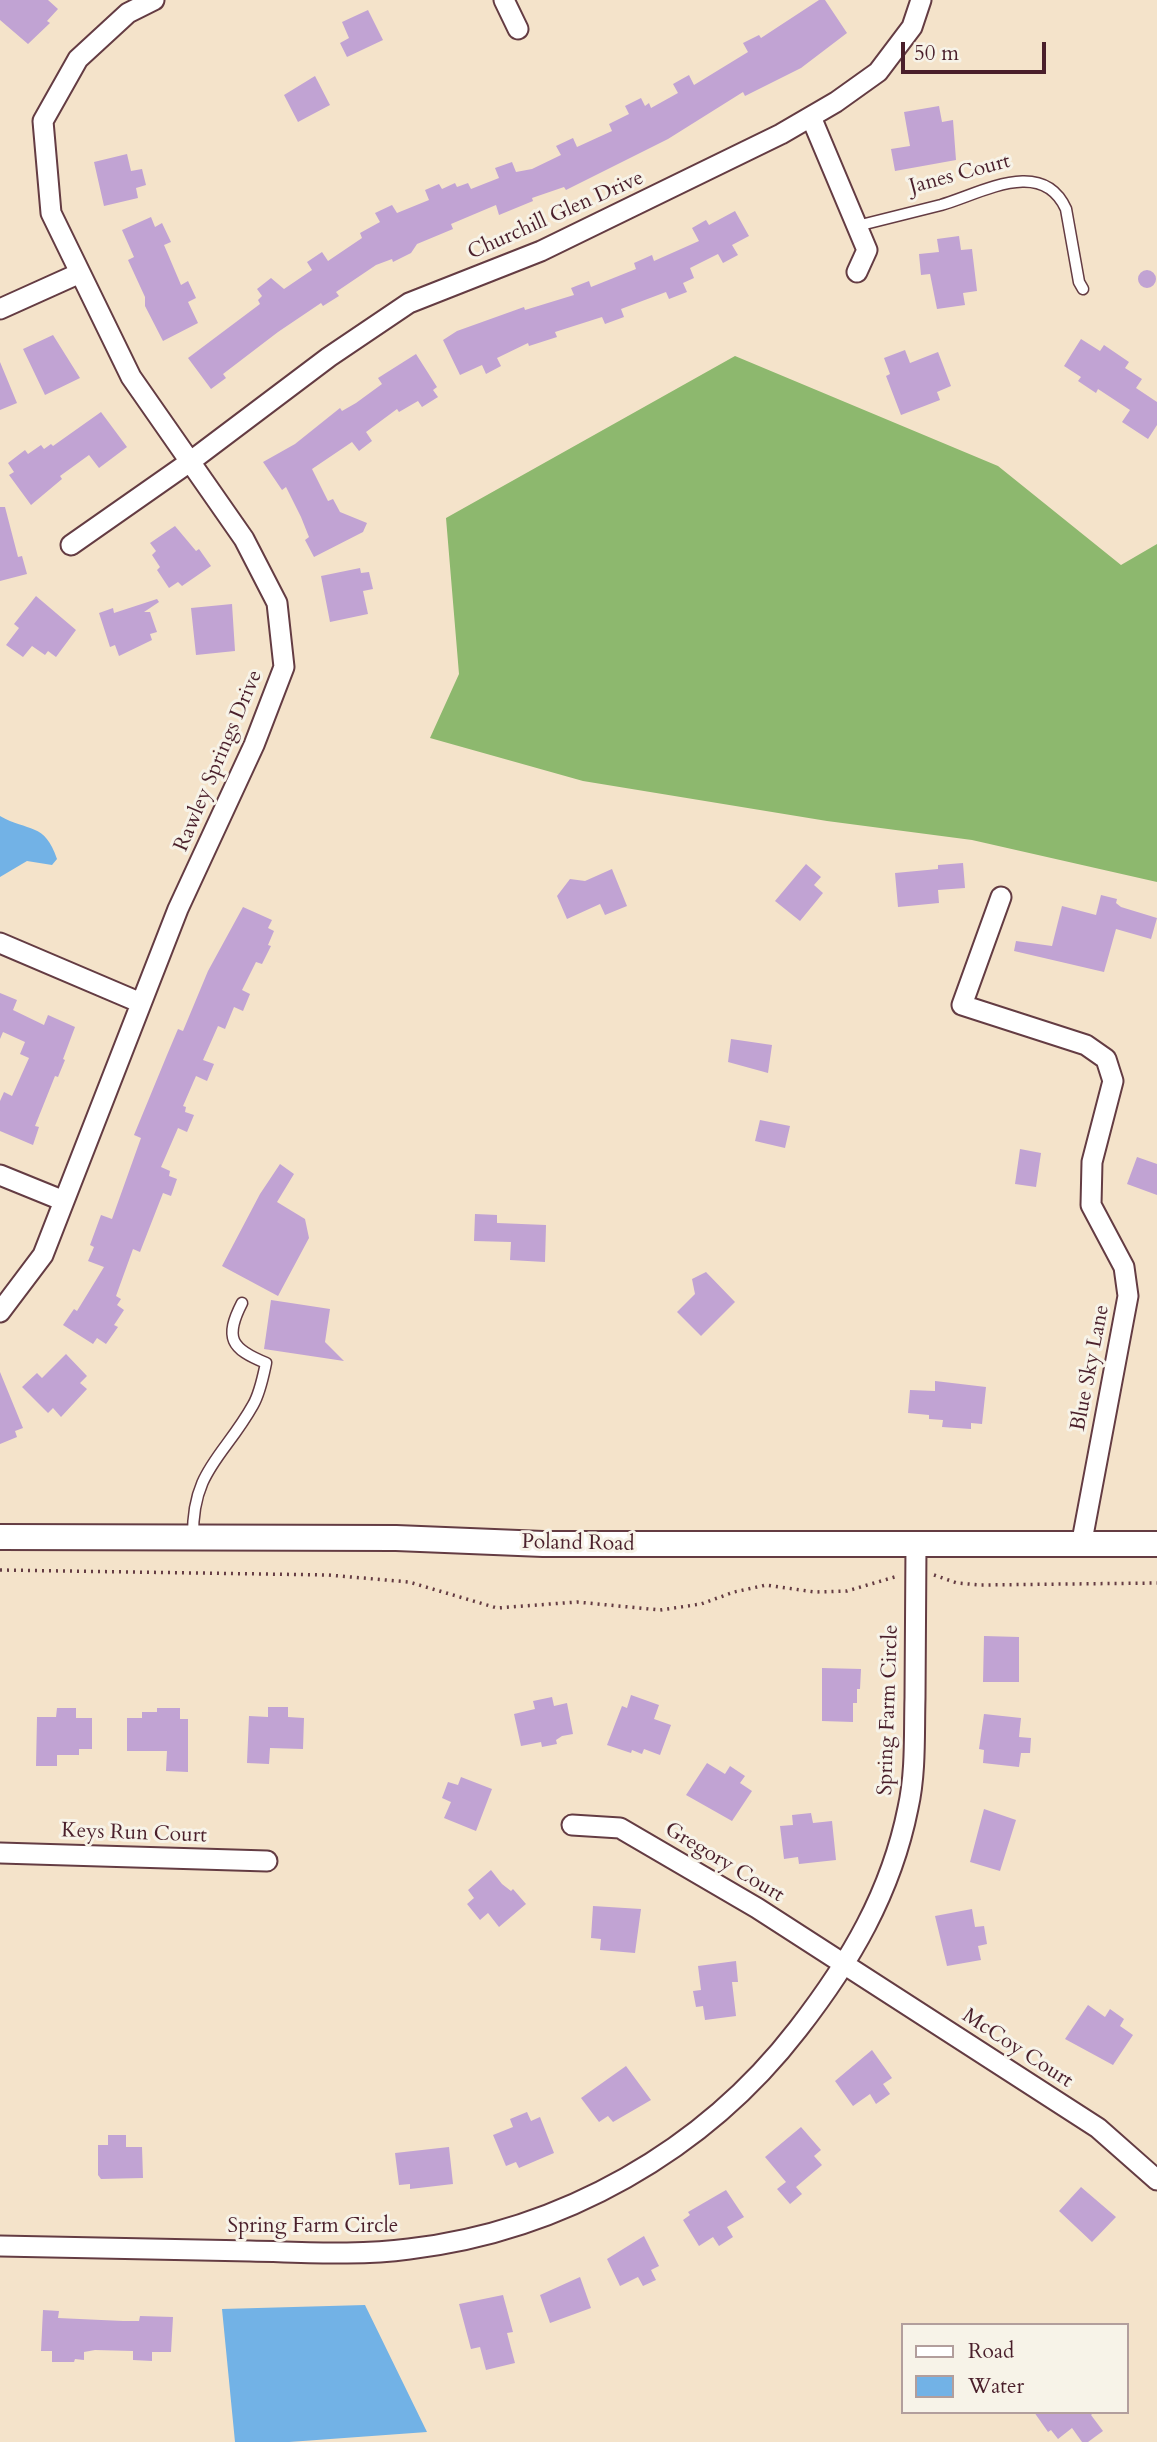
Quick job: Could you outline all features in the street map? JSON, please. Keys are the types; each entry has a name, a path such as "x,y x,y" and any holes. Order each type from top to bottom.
{"street":[{"name":"Rawley Springs Drive","path":"0,1312 43,1255 178,909 254,745 284,667 277,603 244,539 131,377 51,213 43,121 78,59 128,13 154,0"},
{"path":"504,0 518,29"},
{"name":"Churchill Glen Drive","path":"71,545 191,461 309,371 409,303 541,251 811,117 878,72 912,27 921,0"},
{"path":"811,117 867,250 857,272"},
{"path":"0,309 80,274"},
{"name":"Blue Sky Lane","path":"1001,897 962,1005 1086,1045 1106,1059 1113,1081 1092,1163 1091,1205 1124,1267 1128,1296 1081,1546"},
{"path":"0,943 141,1003"},
{"path":"0,1175 64,1201"},
{"name":"Poland Road","path":"0,1537 396,1538 556,1544 1157,1544"},
{"name":"Spring Farm Circle","path":"0,2246 359,2253 459,2241 546,2216 637,2172 711,2120 783,2049 844,1964 882,1897 898,1851 909,1804 914,1762 916,1545"},
{"name":"Gregory Court","path":"572,1825 620,1828 757,1908 844,1964"},
{"name":"Keys Run Court","path":"0,1853 267,1861"},
{"name":"McCoy Court","path":"844,1964 1098,2128 1157,2180"}],"lane":[{"name":"Janes Court","path":"858,226 945,204 1008,182 1030,181 1045,185 1062,200 1066,209 1079,282 1083,289"},
{"path":"193,1538 192,1509 198,1491 209,1467 253,1405 266,1363 243,1354 232,1340 233,1322 242,1303"}],"path":[{"path":"0,1570 328,1575 409,1582 497,1608 576,1602 660,1610 701,1604 734,1592 766,1585 815,1592 847,1591 894,1576 939,1574 957,1583 980,1585 1157,1583"}],"green space":[{"path":"735,356 998,466 1121,565 1157,544 1157,882 972,840 827,821 583,781 430,738 459,674 446,518"}],"water":[{"path":"0,816 41,833 57,859 52,865 27,861 0,877"},
{"path":"365,2305 427,2432 289,2442 235,2442 222,2309"}],"building":[{"path":"0,0 48,0 58,9 47,21 50,23 28,44 0,20"},
{"path":"819,0 825,0 847,33 801,68 745,96 743,92 668,139 566,190 564,187 532,198 533,201 499,215 496,205 451,224 453,229 417,244 411,253 393,262 392,259 376,265 336,292 339,296 323,306 321,303 278,332 223,374 226,378 211,389 188,358 260,304 258,300 262,296 257,289 271,278 284,289 312,270 307,262 322,252 328,261 362,238 360,233 380,222 375,213 392,205 397,213 429,200 425,190 439,184 442,189 455,183 457,187 468,183 471,189 499,178 495,168 512,162 516,172 532,169 561,155 556,146 573,138 577,147 612,131 609,124 629,114 625,106 641,98 645,106 649,103 651,108 678,93 673,84 689,75 694,85 748,52 743,43 759,35 761,38"},
{"path":"368,10 383,40 347,57 340,43 349,38 342,22"},
{"path":"315,76 330,105 298,122 284,95"},
{"path":"939,106 942,122 953,120 956,160 895,171 891,149 910,146 904,112"},
{"path":"127,154 131,171 142,169 146,185 136,188 138,198 104,206 94,162"},
{"path":"735,211 749,236 732,245 738,255 723,263 718,254 690,268 694,278 683,283 687,292 669,299 666,292 621,309 624,317 605,324 602,317 555,332 557,337 529,346 528,343 497,358 501,366 486,374 482,365 460,375 443,340 457,331 524,307 525,310 574,295 571,288 589,281 591,287 636,269 634,263 652,255 654,261 699,241 692,228 706,220 709,225"},
{"path":"151,217 155,227 162,223 171,242 164,245 181,285 188,281 196,298 188,302 198,323 163,341 145,306 145,297 128,260 134,257 122,230"},
{"path":"959,236 961,250 972,249 977,291 963,293 965,305 937,309 930,274 921,275 919,254 939,252 937,239"},
{"path":"1147,270 1153,273 1156,279 1153,285 1147,288 1141,285 1138,279 1141,273"},
{"path":"53,335 80,378 45,395 23,349"},
{"path":"1081,339 1100,351 1104,345 1129,362 1125,368 1142,379 1136,388 1157,402 1157,425 1148,439 1122,422 1130,410 1098,389 1096,393 1078,381 1081,377 1064,366"},
{"path":"905,350 910,363 938,352 951,386 937,392 940,400 901,415 886,376 890,374 884,358"},
{"path":"416,354 437,387 433,390 438,397 422,407 418,401 399,412 397,409 366,432 372,441 359,451 352,442 312,469 328,501 333,499 340,512 367,523 363,532 314,557 305,540 309,537 301,517 286,487 282,490 263,462 295,444 340,408 342,411 356,403 382,384 378,378"},
{"path":"0,362 17,403 0,410"},
{"path":"101,412 127,447 99,468 89,455 60,476 62,479 31,505 9,475 14,472 8,463 25,450 28,454 41,445 44,449 51,444 53,446"},
{"path":"0,507 5,507 18,557 22,556 27,574 0,581"},
{"path":"175,526 196,551 199,549 211,566 182,586 178,582 169,588 157,570 160,567 152,555 156,551 150,543"},
{"path":"360,568 361,573 369,572 373,589 363,591 368,614 330,622 321,576"},
{"path":"36,596 76,630 56,657 48,651 45,655 32,646 23,657 6,645 19,628 14,624"},
{"path":"157,599 159,602 144,612 150,612 157,632 150,634 152,640 119,656 115,645 110,647 99,613 113,608 114,613"},
{"path":"232,604 235,651 196,655 191,608"},
{"path":"963,863 965,888 938,890 939,903 898,907 895,873 938,869 938,865"},
{"path":"806,864 821,877 814,885 823,893 800,921 775,901"},
{"path":"612,869 627,906 605,915 600,904 567,919 557,896 570,879 585,881"},
{"path":"1101,895 1117,899 1116,903 1121,907 1157,918 1151,939 1116,929 1104,972 1014,951 1016,941 1052,946 1062,906 1096,915"},
{"path":"243,907 272,920 268,928 274,931 268,945 271,946 262,964 256,962 242,990 250,994 243,1011 234,1007 225,1029 218,1026 203,1060 214,1064 207,1081 196,1076 183,1106 186,1107 185,1112 194,1115 187,1132 178,1128 161,1167 170,1171 169,1176 177,1179 171,1196 163,1193 140,1252 133,1249 116,1296 121,1299 117,1305 124,1310 114,1325 118,1327 106,1344 97,1338 93,1344 63,1325 74,1309 77,1311 104,1267 88,1261 94,1247 90,1245 101,1215 112,1219 141,1138 134,1135 167,1055 178,1029 183,1031 208,971"},
{"path":"0,993 17,1000 13,1010 44,1025 48,1015 75,1027 63,1059 65,1060 58,1077 55,1076 35,1126 39,1127 33,1145 0,1131 0,1101 4,1092 12,1096 29,1058 20,1054 25,1042 3,1032 0,1039"},
{"path":"731,1039 772,1045 768,1073 728,1062"},
{"path":"760,1120 790,1126 785,1148 755,1141"},
{"path":"1020,1149 1041,1153 1036,1187 1015,1184"},
{"path":"1137,1157 1157,1164 1157,1195 1127,1184"},
{"path":"280,1164 294,1174 277,1202 305,1219 309,1238 278,1296 222,1266 260,1194"},
{"path":"475,1214 497,1215 497,1223 546,1225 545,1262 510,1260 511,1242 474,1241"},
{"path":"706,1272 735,1302 701,1336 677,1312 695,1294 692,1279"},
{"path":"271,1300 330,1309 325,1342 344,1361 264,1349"},
{"path":"66,1354 87,1376 80,1383 87,1389 61,1417 53,1408 48,1413 22,1387 37,1373 42,1378"},
{"path":"0,1372 23,1428 15,1431 17,1437 0,1444"},
{"path":"935,1381 986,1387 982,1424 971,1423 971,1429 942,1427 943,1420 929,1419 929,1415 908,1413 910,1390 935,1391"},
{"path":"984,1636 1019,1637 1019,1682 983,1682"},
{"path":"822,1668 861,1669 857,1703 853,1703 853,1722 822,1721"},
{"path":"631,1695 659,1705 654,1719 671,1725 660,1755 644,1749 642,1754 632,1750 631,1753 607,1745 622,1706 627,1708"},
{"path":"552,1697 554,1706 567,1703 573,1734 562,1736 556,1740 557,1744 542,1747 541,1742 521,1746 514,1714 535,1709 533,1701"},
{"path":"268,1707 288,1707 288,1717 304,1718 303,1749 270,1748 269,1764 247,1763 249,1716 268,1717"},
{"path":"57,1708 76,1708 76,1718 92,1718 92,1749 79,1749 79,1755 57,1755 57,1766 36,1766 37,1717 56,1717"},
{"path":"157,1708 180,1708 180,1719 188,1719 188,1772 166,1771 167,1751 127,1751 127,1718 142,1718 142,1712 157,1712"},
{"path":"984,1714 1021,1718 1019,1737 1031,1738 1030,1753 1021,1753 1019,1767 983,1763 984,1750 979,1749"},
{"path":"707,1763 725,1774 730,1766 745,1776 740,1783 752,1791 732,1821 686,1795"},
{"path":"461,1777 492,1789 476,1831 444,1818 451,1802 442,1798 448,1782 458,1785"},
{"path":"984,1809 1016,1820 1000,1871 970,1862"},
{"path":"811,1813 813,1823 832,1821 836,1860 799,1864 798,1857 784,1859 780,1826 793,1825 792,1815"},
{"path":"491,1870 502,1884 511,1891 513,1889 526,1904 499,1927 488,1913 480,1920 467,1904 474,1898 468,1890"},
{"path":"593,1906 641,1909 635,1953 600,1950 601,1939 591,1938"},
{"path":"972,1909 975,1927 984,1926 987,1944 978,1946 981,1960 947,1966 935,1916"},
{"path":"736,1961 738,1982 732,1982 736,2016 705,2020 703,2006 696,2007 693,1991 701,1990 698,1966"},
{"path":"1088,2005 1105,2017 1110,2009 1124,2019 1120,2026 1133,2035 1113,2065 1065,2039"},
{"path":"872,2050 892,2078 883,2084 890,2094 876,2104 870,2094 853,2106 835,2081"},
{"path":"626,2066 651,2100 613,2122 608,2116 599,2122 581,2098"},
{"path":"527,2112 531,2121 540,2117 554,2153 519,2168 516,2162 506,2166 493,2135 513,2127 510,2119"},
{"path":"801,2127 821,2150 814,2156 822,2165 796,2187 802,2194 790,2204 777,2189 786,2182 765,2157"},
{"path":"108,2135 126,2135 126,2147 142,2147 143,2178 101,2179 98,2175 98,2145 108,2145"},
{"path":"449,2147 453,2184 410,2189 410,2184 399,2185 395,2153"},
{"path":"1081,2187 1116,2217 1092,2242 1059,2211"},
{"path":"726,2190 744,2217 727,2227 733,2237 719,2246 713,2237 699,2246 683,2220 690,2215 688,2212"},
{"path":"644,2236 659,2266 651,2270 656,2280 643,2286 638,2277 620,2286 607,2259"},
{"path":"580,2277 591,2308 550,2323 540,2295"},
{"path":"503,2295 513,2332 507,2333 515,2363 486,2370 480,2347 471,2349 459,2304"},
{"path":"43,2310 59,2311 58,2318 139,2321 140,2316 173,2317 171,2352 152,2352 152,2361 133,2360 133,2351 95,2350 84,2352 84,2360 52,2362 52,2351 41,2351"},
{"path":"1035,2414 1092,2414 1103,2431 1088,2442 1082,2442 1072,2428 1058,2439 1051,2430 1048,2432"}]}
